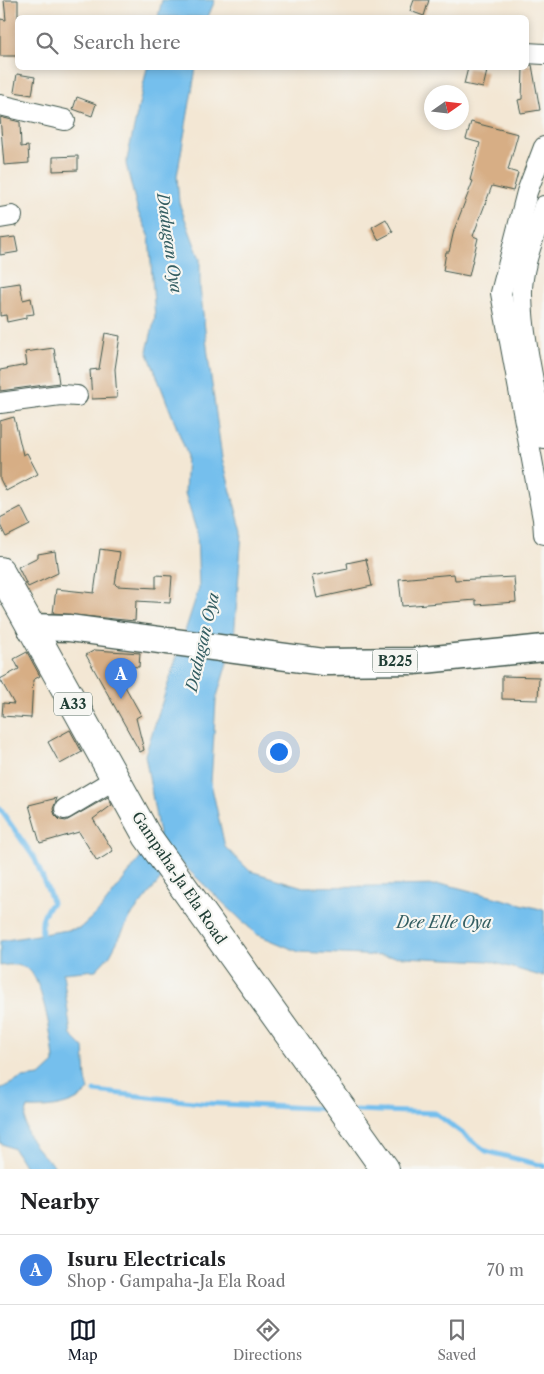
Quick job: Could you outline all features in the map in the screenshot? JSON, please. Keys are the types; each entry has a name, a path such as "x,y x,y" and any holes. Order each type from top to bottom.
{"highway":[{"name":"Gampaha-Ja Ela Road","path":"0,571 147,836 385,1169"}],"main road":[{"name":"B225","path":"30,627 69,628 324,662 414,661 544,648"}],"street":[{"path":"529,53 544,54"},
{"path":"0,105 65,120"},
{"path":"544,147 527,192 501,293 544,519 544,534"},
{"path":"544,206 526,267 522,294 531,366 541,398 544,438"},
{"path":"0,403 60,395 77,396"},
{"path":"65,809 115,779"}],"water":[{"path":"162,0 215,0 209,15 158,15"},
{"name":"Dee Elle Oya","path":"147,70 196,70 177,176 179,203 200,259 200,288 222,458 242,532 234,639 216,700 211,783 225,847 250,871 303,887 448,885 544,910 544,977 489,961 299,952 256,934 177,859 131,916 110,955 96,970 63,973 71,1035 84,1048 86,1079 89,1090 77,1100 69,1103 44,1108 28,1108 25,1122 28,1135 55,1169 26,1169 14,1149 0,1143 0,1089 22,1078 40,1076 54,1063 50,1029 43,999 34,976 29,970 19,966 0,966 0,941 80,928 101,909 159,834 145,755 199,588 197,533 185,493 187,454 147,351 155,318 149,235 138,212 126,164"}],"building":[{"path":"4,0 18,0 18,15 15,15 15,56 0,56 0,19 6,20"},
{"path":"414,0 429,0 424,15 410,11"},
{"path":"529,65 532,65 540,110 521,113 518,100 522,99 523,70 529,70"},
{"path":"468,70 487,71 483,88 464,84"},
{"path":"17,74 35,77 32,95 14,92"},
{"path":"77,97 96,104 92,116 73,109"},
{"path":"0,117 20,122 21,147 28,146 29,163 4,165"},
{"path":"471,122 518,134 508,170 518,173 513,191 492,186 473,236 478,238 469,276 443,271 446,252 449,252 454,230 473,181 470,180 480,143 466,139"},
{"path":"78,156 78,170 53,171 53,157"},
{"path":"386,219 393,232 378,240 372,227"},
{"path":"15,237 18,252 0,255 0,239"},
{"path":"20,283 23,300 31,298 34,314 26,315 26,318 7,322 6,315 0,316 0,286"},
{"path":"105,333 120,336 115,369 117,398 92,399 90,370 99,369"},
{"path":"54,348 59,383 0,391 0,370 27,365 25,352"},
{"path":"14,417 23,455 27,453 38,474 6,491 0,479 0,421"},
{"path":"21,507 30,525 6,537 0,525 0,518"},
{"path":"100,549 120,552 115,584 117,586 156,588 156,575 172,576 170,603 136,601 135,621 53,613 56,589 94,593"},
{"path":"55,551 58,573 28,587 18,567 38,557 38,554"},
{"path":"366,559 372,586 317,598 312,576 348,569 347,563"},
{"path":"454,574 455,580 514,577 516,602 476,605 476,600 402,606 399,579"},
{"path":"95,650 140,653 139,667 113,665 141,715 136,718 144,750 140,752 86,655"},
{"path":"27,652 40,676 33,680 31,718 2,716 3,703 14,704 0,679 19,669 14,659"},
{"path":"502,676 539,677 538,700 502,699"},
{"path":"70,730 82,752 60,764 48,742"},
{"path":"108,797 112,805 93,819 113,851 97,861 79,832 40,843 29,805 57,798 53,809 55,815 60,820 66,821"}],"waterway":[{"path":"0,809 35,859 51,898 52,903 43,918 42,935"},
{"path":"95,1091 202,1103 332,1109"},
{"path":"355,1110 435,1113 486,1151 544,1166"}],"place":[{"name":"Isuru Electricals","path":"121,699"}],"water label":[{"name":"Dadugan Oya","path":"170,243"},
{"name":"Dadugan Oya","path":"202,642"}]}
